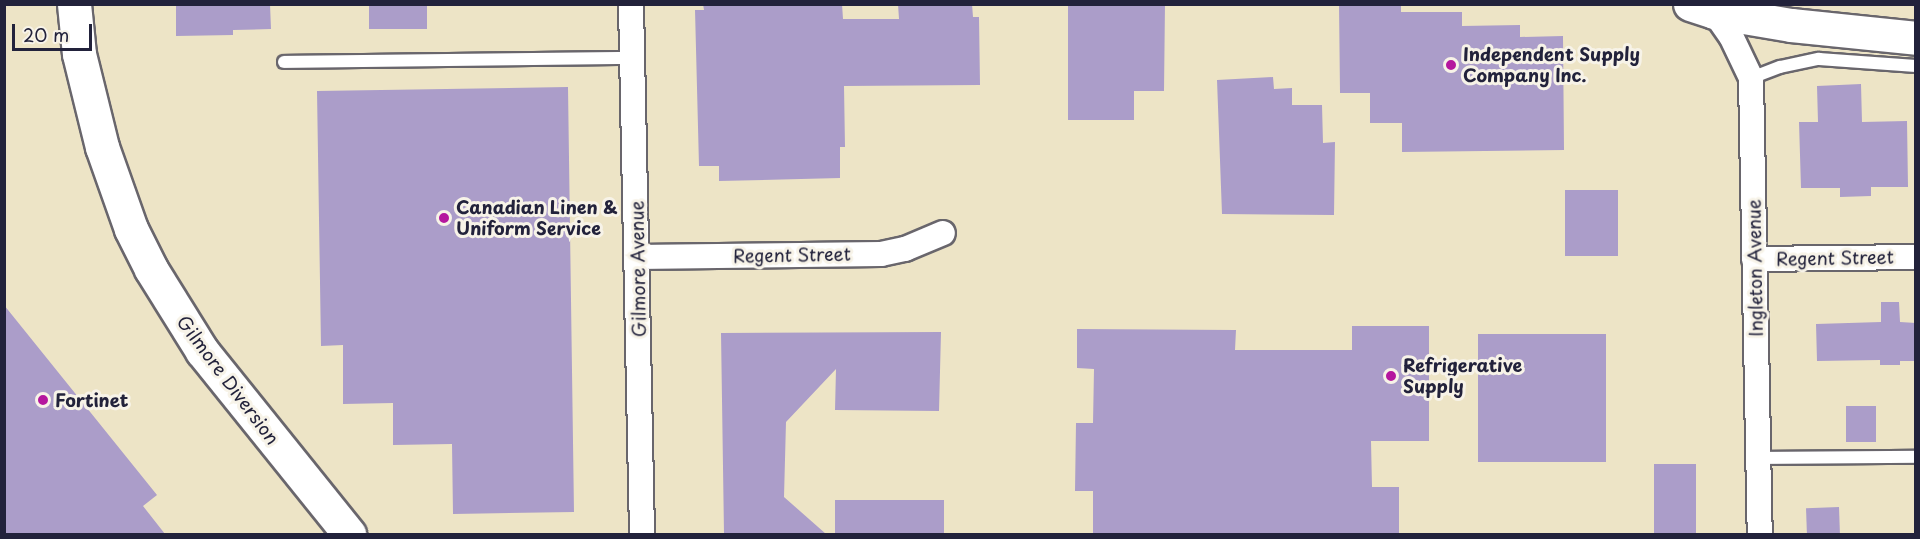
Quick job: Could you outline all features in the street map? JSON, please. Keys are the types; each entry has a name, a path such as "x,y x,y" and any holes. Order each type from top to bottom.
{"main road":[{"name":"Gilmore Diversion","path":"74,4 80,54 102,147 131,229 150,269 202,351 349,534"},
{"path":"1702,8 1802,26 1916,38"}],"street":[{"name":"Gilmore Avenue","path":"631,4 642,534"},
{"name":"Ingleton Avenue","path":"1702,8 1731,36 1751,78 1760,534"},
{"name":"Regent Street","path":"637,257 880,254 905,249 943,233"},
{"name":"Regent Street","path":"1754,259 1916,257"}],"lane":[{"path":"284,62 633,58"},
{"path":"1751,78 1780,67 1819,59 1916,66"},
{"path":"1759,458 1916,457"}],"building":[{"path":"176,4 270,4 271,29 233,30 233,35 176,36"},
{"path":"369,4 427,4 427,29 369,29"},
{"path":"703,4 842,4 843,19 899,19 898,4 972,4 973,17 979,17 980,85 844,86 845,147 840,147 840,178 719,181 719,166 699,166 695,10 704,10"},
{"path":"1068,4 1165,4 1164,91 1134,91 1134,120 1068,120"},
{"name":"Independent Supply Company Inc.","path":"1339,4 1401,4 1401,12 1462,12 1462,26 1520,25 1520,37 1563,36 1564,150 1402,152 1402,123 1370,123 1370,93 1340,93"},
{"path":"1273,77 1274,89 1292,88 1292,105 1322,105 1323,143 1335,142 1334,215 1222,214 1217,80"},
{"path":"1861,84 1862,122 1907,121 1908,187 1871,187 1871,196 1840,197 1840,188 1801,188 1799,122 1818,122 1817,86"},
{"name":"Canadian Linen & Uniform Service","path":"568,87 574,512 453,514 452,444 393,445 393,403 343,404 343,345 321,346 317,91"},
{"path":"1565,190 1618,190 1618,256 1565,256"},
{"path":"1881,302 1899,302 1900,322 1916,323 1916,361 1900,361 1900,365 1880,365 1880,360 1817,361 1816,324 1881,322"},
{"name":"Fortinet","path":"4,305 157,495 143,506 165,534 4,534"},
{"path":"1352,326 1429,326 1429,441 1371,441 1372,487 1399,487 1399,534 1093,534 1093,491 1075,491 1076,423 1093,423 1094,369 1077,368 1077,329 1236,330 1235,350 1352,350"},
{"path":"941,332 939,411 835,410 836,369 786,422 784,497 826,534 724,534 721,333"},
{"path":"1478,334 1606,334 1606,462 1478,462"},
{"path":"1846,406 1876,406 1876,442 1846,442"},
{"path":"1654,464 1696,464 1696,534 1654,534"},
{"path":"835,500 944,500 944,534 835,534"},
{"path":"1839,507 1840,534 1807,534 1806,508"}],"place":[{"name":"Independent Supply Company Inc.","path":"1451,65"},
{"name":"Canadian Linen & Uniform Service","path":"444,218"},
{"name":"Refrigerative Supply","path":"1391,376"},
{"name":"Fortinet","path":"43,400"}]}
